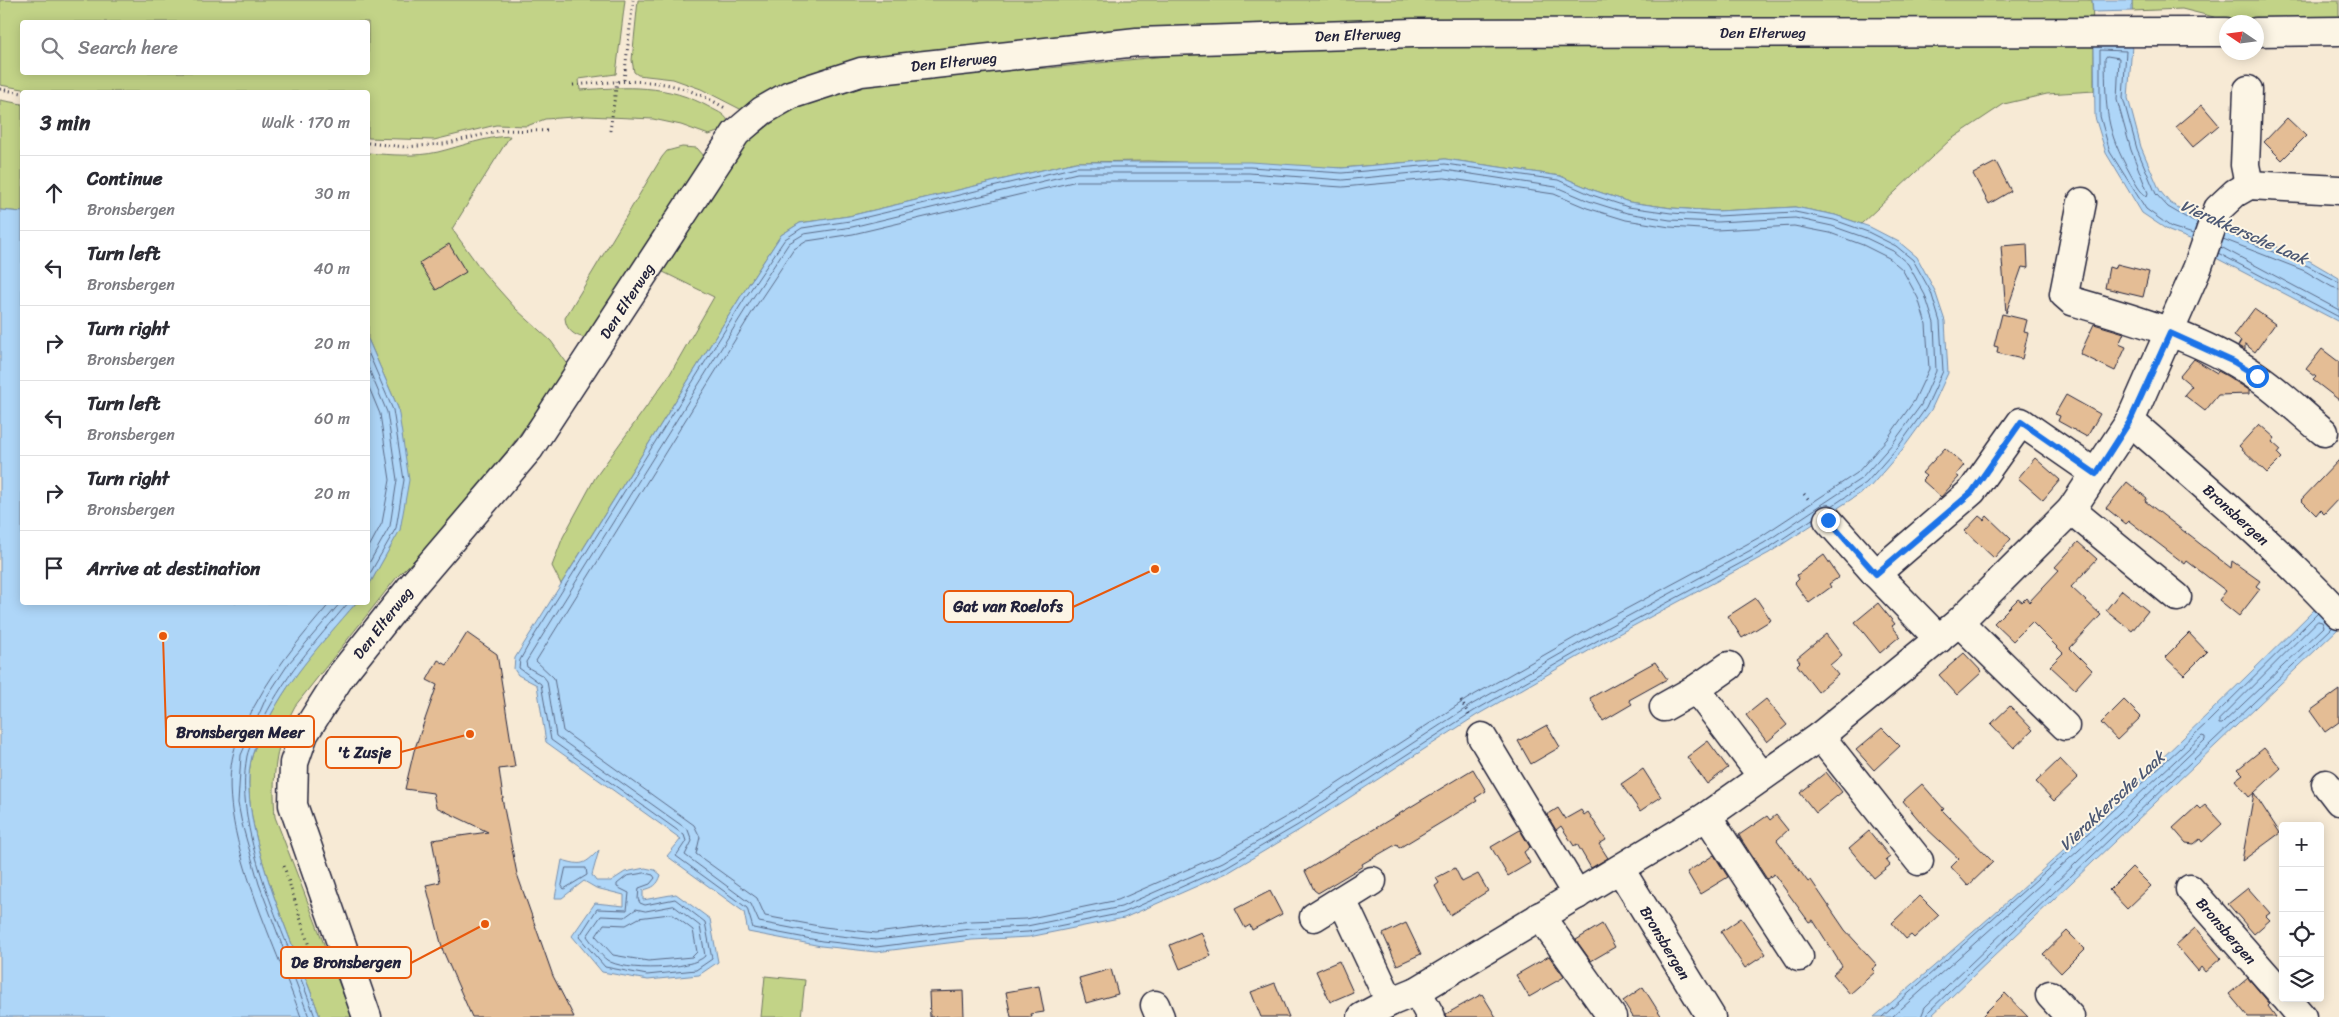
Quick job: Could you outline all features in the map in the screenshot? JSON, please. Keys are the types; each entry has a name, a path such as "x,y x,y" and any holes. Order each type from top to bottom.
{"street":[{"path":"2264,32 2339,31"},
{"name":"Den Elterweg","path":"367,1017 293,805 294,763 304,734 342,674 412,586 529,449 637,287 723,150 746,123 790,95 860,72 1137,42 1413,33 2219,32"},
{"path":"2248,90 2245,165 2249,185"},
{"path":"1362,1017 1416,991 1708,816 1820,736 1949,631 2071,510 2130,421 2197,269 2218,208 2235,193 2249,185 2339,190"},
{"path":"2082,202 2064,294 2072,301 2137,320 2234,362 2257,376 2324,432"},
{"name":"Bronsbergen","path":"2130,421 2316,588 2339,614"},
{"path":"1876,574 1972,492 2021,422 2096,474"},
{"path":"2071,510 2177,597"},
{"path":"1828,520 1876,574 2065,726"},
{"path":"1664,707 1696,689 1729,666"},
{"path":"1696,689 1762,776"},
{"path":"1820,736 1919,861"},
{"path":"1482,737 1577,895"},
{"path":"1708,816 1799,957"},
{"name":"Bronsbergen","path":"1620,869 1710,1017"},
{"path":"1314,917 1372,881"},
{"name":"Bronsbergen","path":"2190,889 2279,990"},
{"path":"1342,900 1390,1002"},
{"path":"1540,916 1612,1017"},
{"path":"1416,991 1431,1017"},
{"path":"2050,995 2070,1017"},
{"path":"2289,1002 2302,1017"}],"path":[{"path":"624,80 632,0"},
{"path":"573,85 624,80 654,81 689,90 723,107 746,123"},
{"path":"610,131 616,81"},
{"path":"0,89 20,93"},
{"path":"370,143 405,147 444,144 502,130 549,131"}],"green space":[{"path":"0,0 625,0 616,74 579,79 580,90 647,88 678,94 720,112 725,116 729,125 726,129 709,135 681,125 653,119 587,116 545,119 527,126 496,125 434,140 370,138 370,90 29,90 0,85"},
{"path":"638,0 2092,0 2093,25 1095,38 742,110 701,89 673,79 638,75 634,72 632,60"},
{"path":"2132,0 2339,0 2339,19 2264,19 2264,15 2219,15 2219,18 2182,9 2132,11"},
{"path":"1586,45 1912,47 2094,45 2094,91 2047,94 2004,104 1950,140 1861,224 1835,215 1795,207 1717,211 1672,208 1629,202 1560,176 1445,159 1342,168 1148,161 1076,162 849,216 800,223 781,235 561,584 552,566 563,537 595,478 670,374 714,297 657,269 738,149 780,117 830,87 900,76 1049,68 1256,47 1327,49"},
{"path":"0,100 20,104 20,212 0,210"},
{"path":"510,136 452,229 483,272 516,309 551,341 569,366 481,488 397,577 295,706 283,733 276,760 274,788 275,817 352,1017 320,1017 284,923 260,851 252,816 249,784 254,749 282,696 304,664 354,605 370,605 370,583 400,529 398,408 370,344 370,153 430,154"},
{"path":"682,147 697,148 705,157 586,338 574,334 567,326 565,318 662,157 667,151"},
{"path":"765,976 805,980 801,1017 761,1017"}],"water":[{"path":"2092,0 2132,0 2132,11 2093,12"},
{"path":"2094,45 2132,45 2128,98 2141,147 2160,191 2170,203 2207,224 2235,230 2310,261 2339,278 2339,322 2218,259 2190,239 2169,231 2142,213 2106,153 2095,117"},
{"path":"1445,159 1560,176 1629,202 1671,208 1717,211 1795,207 1835,215 1870,227 1899,242 1917,257 1935,291 1945,321 1948,373 1931,410 1902,450 1870,487 1769,553 1611,638 1477,715 1301,829 1229,872 1124,918 1029,937 972,940 876,952 821,946 748,932 744,912 667,856 681,839 546,742 537,685 518,675 514,669 515,658 781,235 800,223 849,216 1076,162 1250,162 1342,168"},
{"path":"0,210 20,212 20,605 354,605 305,664 282,696 254,749 249,784 252,816 260,851 284,923 320,1017 0,1017"},
{"path":"370,344 398,408 409,480 400,530 370,583"},
{"path":"2321,603 2339,623 2339,628 1930,1017 1874,1017 2046,867 2212,710"},
{"path":"599,850 592,875 596,881 611,881 625,872 645,868 655,870 661,875 660,878 655,886 643,890 643,900 676,894 710,919 718,962 699,975 648,980 602,972 572,936 595,903 624,906 624,895 596,888 584,881 562,898 555,898 562,860 583,863"}],"building":[{"path":"2202,105 2219,125 2193,147 2176,127"},
{"path":"2287,118 2306,136 2282,160 2264,142"},
{"path":"1996,162 2011,191 1989,204 1973,174"},
{"path":"449,244 466,272 436,290 419,263"},
{"path":"2027,244 2028,268 2022,267 2006,313 2001,246"},
{"path":"2117,264 2149,272 2143,297 2105,288 2109,267 2115,269"},
{"path":"2254,309 2275,324 2255,352 2245,344 2245,350 2238,346 2241,341 2234,336"},
{"path":"2002,314 2027,320 2024,332 2028,333 2022,359 1997,353 1998,347 1994,346"},
{"path":"2094,324 2124,333 2119,344 2126,347 2115,371 2080,354"},
{"path":"2322,349 2339,362 2339,400 2313,380 2316,377 2306,369"},
{"path":"2194,359 2249,390 2249,394 2218,395 2205,411 2184,395 2192,386 2180,376"},
{"path":"2066,395 2100,414 2087,437 2058,421 2060,416 2055,414"},
{"path":"2259,424 2275,438 2272,442 2281,450 2278,454 2282,458 2267,473 2239,446"},
{"path":"1945,448 1964,465 1956,475 1959,477 1941,497 1922,480 1926,476 1922,473"},
{"path":"2035,458 2060,480 2043,500 2018,478"},
{"path":"2339,460 2339,498 2324,514 2320,510 2316,515 2301,500"},
{"path":"2127,482 2147,498 2145,501 2231,568 2232,561 2260,581 2256,586 2260,589 2239,616 2219,600 2226,591 2187,561 2185,564 2129,521 2126,524 2106,508"},
{"path":"1979,516 1984,520 1987,516 2011,539 1994,558 1965,531"},
{"path":"2078,542 2097,559 2071,587 2101,615 2070,648 2092,670 2075,689 2050,666 2063,653 2032,622 2013,641 1994,623 2018,599 2022,602 2026,598 2029,602 2059,570 2055,567"},
{"path":"1824,555 1839,577 1829,584 1831,587 1809,603 1795,583 1799,579 1797,575"},
{"path":"2122,590 2148,611 2132,631 2106,610"},
{"path":"1756,598 1771,620 1742,638 1728,616"},
{"path":"1878,603 1895,624 1892,626 1900,636 1880,653 1855,622"},
{"path":"467,633 497,654 515,767 499,769 502,798 517,874 553,976 574,1017 472,1017 443,951 426,885 440,882 432,840 488,832 436,807 433,793 405,789 414,751 437,685 427,680 438,660 447,665"},
{"path":"2189,633 2207,652 2184,675 2165,657"},
{"path":"1826,634 1842,655 1830,665 1838,675 1818,692 1797,665 1800,662 1797,658"},
{"path":"1964,653 1982,672 1957,695 1939,675"},
{"path":"1655,662 1667,679 1629,700 1632,704 1603,721 1590,698"},
{"path":"2339,690 2339,722 2325,732 2310,711"},
{"path":"1766,699 1787,725 1767,742 1746,715"},
{"path":"2124,700 2141,717 2117,740 2101,723"},
{"path":"2010,706 2033,730 2014,748 1991,724"},
{"path":"1547,725 1560,747 1531,764 1518,741"},
{"path":"1882,728 1900,746 1874,770 1856,750"},
{"path":"1708,741 1728,768 1707,784 1687,757"},
{"path":"2264,748 2281,768 2249,797 2235,780 2243,774 2238,769"},
{"path":"2060,759 2078,778 2054,801 2036,782"},
{"path":"1473,769 1486,791 1475,798 1477,801 1399,848 1397,844 1362,864 1363,866 1318,893 1314,890 1305,871"},
{"path":"1643,769 1661,797 1640,811 1621,784"},
{"path":"1826,772 1842,792 1816,813 1800,793"},
{"path":"1922,784 1944,809 1942,810 1993,862 1968,886 1951,867 1959,859 1924,826 1903,801"},
{"path":"2254,793 2279,834 2242,861"},
{"path":"2205,805 2222,824 2202,842 2200,839 2194,844 2186,843 2173,828 2197,806 2200,809"},
{"path":"1558,808 1565,819 1581,810 1584,815 1588,812 1606,840 1599,844 1608,858 1591,868 1577,844 1574,846 1561,826 1556,830 1547,815"},
{"path":"1776,815 1788,830 1777,840 1808,882 1811,880 1845,930 1877,965 1872,969 1875,972 1850,994 1833,974 1842,966 1813,920 1809,922 1774,874 1767,879 1739,835 1767,816 1770,820"},
{"path":"1520,830 1530,847 1524,852 1530,863 1508,876 1491,847"},
{"path":"1869,831 1890,857 1886,860 1890,865 1874,878 1849,848"},
{"path":"1714,855 1728,877 1700,894 1687,872"},
{"path":"2132,867 2151,886 2127,909 2109,890"},
{"path":"1455,868 1462,882 1478,874 1488,891 1450,915 1435,886 1439,883 1436,878"},
{"path":"2248,888 2270,913 2266,916 2270,920 2254,934 2228,904"},
{"path":"1270,891 1282,914 1252,930 1250,925 1245,928 1235,909"},
{"path":"1920,896 1939,915 1914,938 1911,935 1906,939 1892,923"},
{"path":"1741,918 1766,954 1745,968 1721,932"},
{"path":"1406,923 1421,954 1397,965 1383,934"},
{"path":"1602,924 1615,947 1591,961 1576,940"},
{"path":"2195,928 2221,958 2205,972 2201,967 2198,971 2176,945"},
{"path":"2067,931 2085,949 2061,973 2043,954"},
{"path":"1201,932 1211,956 1180,969 1170,945"},
{"path":"1549,956 1564,977 1529,997 1516,975"},
{"path":"1339,961 1353,992 1330,1002 1316,971"},
{"path":"1111,969 1118,994 1086,1003 1079,978"},
{"path":"2248,978 2270,1004 2268,1006 2276,1017 2248,1017 2229,994"},
{"path":"1275,983 1289,1017 1261,1017 1251,992"},
{"path":"1039,986 1044,1012 1031,1014 1032,1017 1011,1017 1006,992"},
{"path":"1643,987 1662,1017 1633,1017 1623,1001"},
{"path":"963,991 964,1016 930,1017 929,992"},
{"path":"2005,993 2028,1017 1981,1017"},
{"path":"1482,994 1496,1017 1447,1017 1446,1014"}],"place":[{"name":"Gat van Roelofs","path":"1155,569"},
{"name":"Bronsbergen Meer","path":"163,636"},
{"name":"'t Zusje","path":"470,734"},
{"name":"De Bronsbergen","path":"485,924"}],"route":[{"path":"1828,520 1876,574 1972,492 2021,422 2096,474 2130,421 2170,333 2234,362 2257,376"}],"water label":[{"name":"Vierakkersche Laak","path":"2244,232"},
{"name":"Vierakkersche Laak","path":"2112,801"}]}
